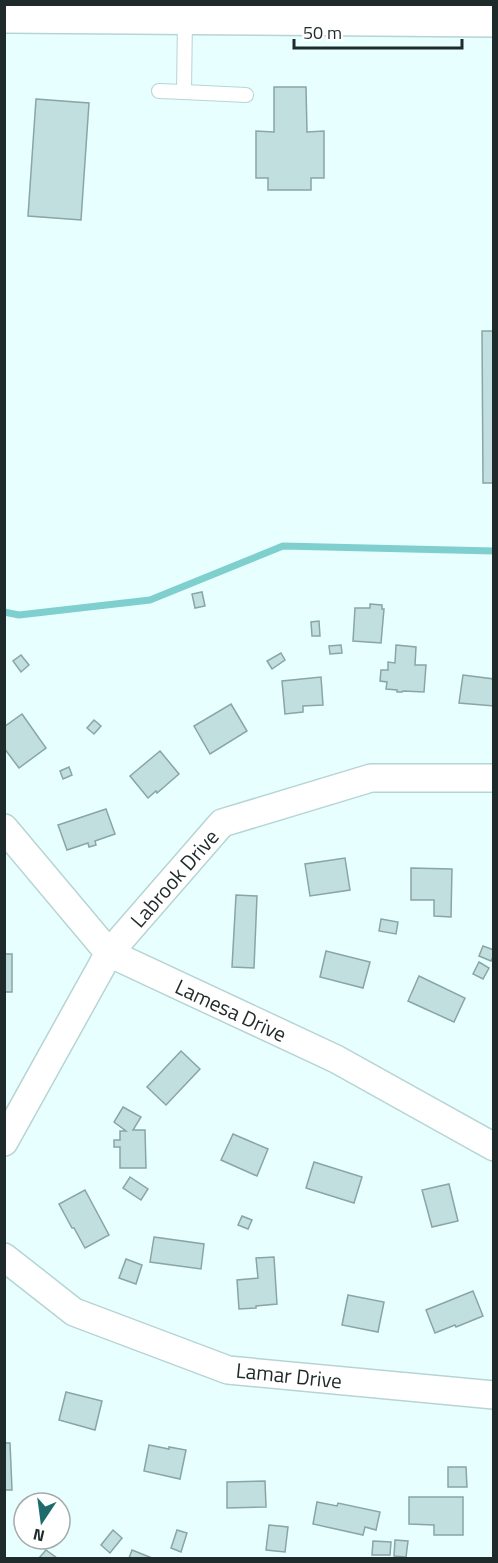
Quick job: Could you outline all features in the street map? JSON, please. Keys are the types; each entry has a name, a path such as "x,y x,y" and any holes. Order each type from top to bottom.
{"main road":[{"path":"4,16 185,17 452,12 494,20"}],"street":[{"name":"Labrook Drive","path":"4,1142 109,953 222,824 371,777 494,778"},
{"name":"Lamesa Drive","path":"4,828 109,953 336,1059 494,1148"},
{"name":"Lamar Drive","path":"4,1257 74,1312 228,1370 494,1395"}],"lane":[{"path":"184,93 185,17"},
{"path":"159,91 246,95"}],"building":[{"path":"274,87 306,87 307,132 324,131 324,178 311,178 311,190 268,190 268,178 256,178 256,131 274,132"},
{"path":"36,99 89,103 81,220 28,216"},
{"path":"482,331 494,331 494,483 483,483"},
{"path":"202,592 205,606 195,608 192,594"},
{"path":"370,604 382,605 384,609 381,643 353,641 355,608 370,608"},
{"path":"319,621 320,636 312,636 311,622"},
{"path":"341,645 342,653 330,654 329,646"},
{"path":"396,645 416,647 415,665 426,665 424,692 397,692 397,690 386,689 387,682 380,681 381,670 388,670 388,662 395,663"},
{"path":"281,653 285,660 272,669 267,661"},
{"path":"21,655 29,665 21,672 13,661"},
{"path":"463,675 494,679 494,706 459,703"},
{"path":"321,677 323,705 303,706 303,712 285,714 282,681"},
{"path":"231,704 247,731 210,754 194,726"},
{"path":"22,714 46,748 19,768 4,748 4,727"},
{"path":"94,720 101,726 94,734 87,728"},
{"path":"160,751 179,774 148,798 130,776"},
{"path":"69,767 72,775 63,779 60,771"},
{"path":"106,809 115,834 95,841 96,845 89,847 88,843 67,850 58,825"},
{"path":"345,858 350,890 310,896 305,864"},
{"path":"411,868 452,869 451,917 434,916 434,900 411,900"},
{"path":"236,895 257,896 254,968 232,967"},
{"path":"381,919 398,922 396,934 379,931"},
{"path":"483,946 494,950 491,961 479,956"},
{"path":"326,951 370,962 363,988 320,977"},
{"path":"4,954 12,954 12,992 4,992"},
{"path":"479,962 489,968 483,979 473,974"},
{"path":"419,976 465,998 454,1022 408,1001"},
{"path":"181,1051 200,1069 166,1105 147,1087"},
{"path":"123,1107 141,1117 133,1130 145,1130 146,1168 120,1168 120,1147 114,1147 114,1140 120,1140 120,1131 126,1131 114,1122"},
{"path":"233,1134 268,1149 257,1176 221,1160"},
{"path":"314,1162 362,1177 354,1203 306,1188"},
{"path":"130,1177 148,1189 141,1200 123,1188"},
{"path":"449,1184 458,1221 432,1227 422,1190"},
{"path":"85,1190 109,1235 85,1248 59,1204"},
{"path":"242,1216 252,1220 248,1229 238,1225"},
{"path":"154,1237 204,1244 201,1269 150,1262"},
{"path":"274,1257 277,1304 239,1309 237,1280 258,1278 256,1258"},
{"path":"126,1259 142,1265 136,1284 119,1278"},
{"path":"473,1291 483,1316 435,1333 426,1310"},
{"path":"348,1295 384,1302 378,1332 342,1325"},
{"path":"66,1392 102,1401 95,1430 59,1420"},
{"path":"4,1443 10,1443 12,1490 4,1490"},
{"path":"149,1445 186,1450 180,1479 144,1471"},
{"path":"448,1467 466,1467 467,1487 448,1487"},
{"path":"265,1481 266,1507 227,1508 227,1482"},
{"path":"409,1497 463,1497 463,1535 434,1535 434,1525 409,1524"},
{"path":"317,1502 337,1506 338,1503 380,1512 376,1530 365,1527 363,1535 313,1524"},
{"path":"269,1525 288,1527 285,1552 266,1550"},
{"path":"113,1530 122,1538 110,1553 101,1545"},
{"path":"177,1530 187,1533 181,1552 171,1548"},
{"path":"395,1540 408,1541 406,1557 394,1556"},
{"path":"373,1541 391,1542 390,1555 372,1555"},
{"path":"132,1550 152,1558 129,1558"},
{"path":"47,1551 57,1558 39,1558"}],"waterway":[{"path":"4,612 19,615 150,600 283,546 494,551"}]}
